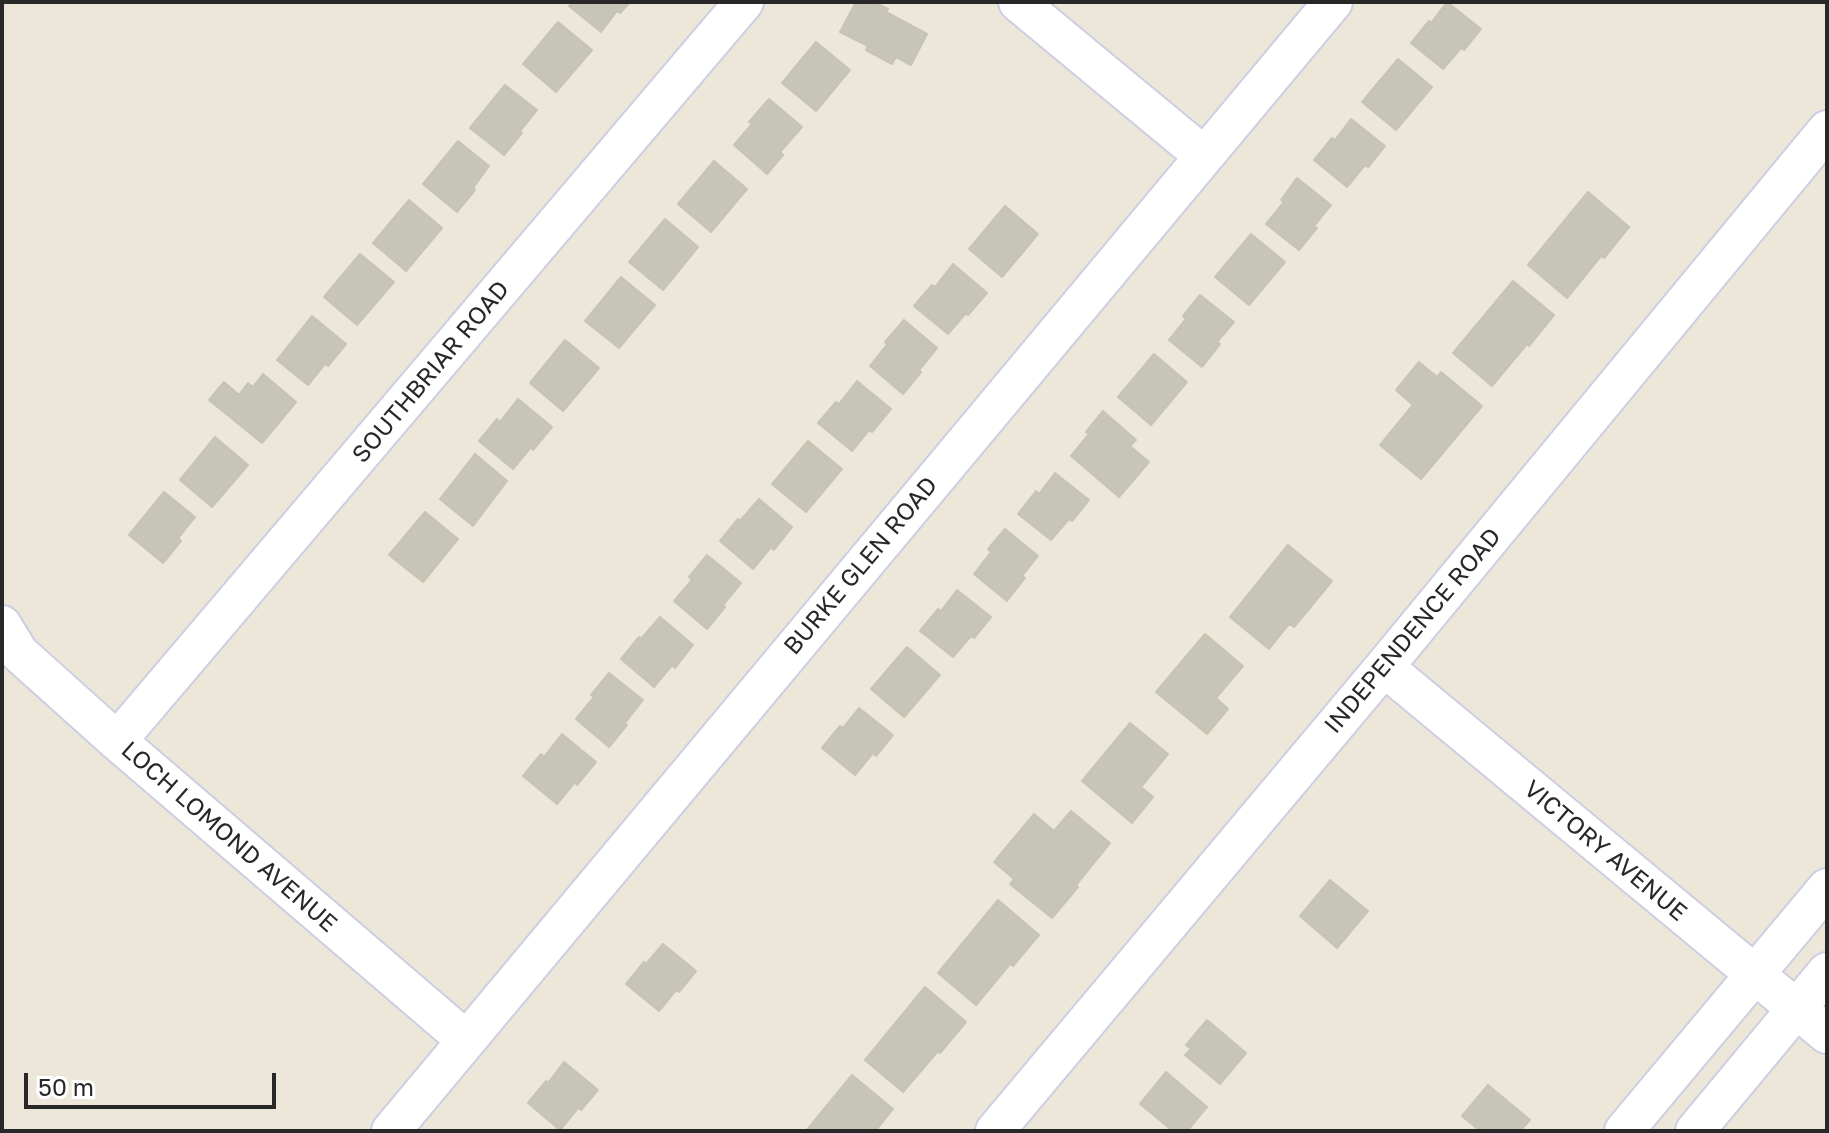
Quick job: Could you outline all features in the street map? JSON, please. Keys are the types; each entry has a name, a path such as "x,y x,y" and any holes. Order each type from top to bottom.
{"street":[{"name":"SOUTHBRIAR ROAD","path":"117,741 744,2"},
{"path":"1018,2 1204,156"},
{"name":"BURKE GLEN ROAD","path":"391,1131 1333,2"},
{"name":"INDEPENDENCE ROAD","path":"995,1131 1384,667 1827,130"},
{"name":"LOCH LOMOND AVENUE","path":"2,625 19,653 117,741 466,1040"},
{"name":"VICTORY AVENUE","path":"1384,667 1827,1034"},
{"path":"1624,1131 1827,888"},
{"path":"1695,1131 1827,972"}],"building":[{"path":"573,2 630,2 620,13 617,11 601,32 569,6"},
{"path":"856,2 874,2 927,34 911,65 896,57 892,64 866,50 868,46 840,32"},
{"path":"1447,2 1481,29 1443,69 1411,43"},
{"path":"558,22 592,50 556,92 523,64"},
{"path":"816,42 850,70 816,111 782,83"},
{"path":"1398,59 1432,87 1396,130 1362,102"},
{"path":"505,85 537,110 504,155 470,128"},
{"path":"769,99 802,127 780,152 783,155 767,174 734,145"},
{"path":"1351,119 1385,146 1347,187 1314,160"},
{"path":"458,141 489,166 457,212 423,184"},
{"path":"714,161 747,189 711,232 678,204"},
{"path":"1297,178 1331,205 1299,250 1266,224 1284,202 1281,200"},
{"path":"1588,192 1629,227 1567,298 1528,265"},
{"path":"409,200 442,228 406,271 373,243"},
{"path":"1005,206 1038,234 1002,277 969,249"},
{"path":"665,219 698,247 663,290 629,262"},
{"path":"1251,234 1285,262 1249,305 1215,277"},
{"path":"360,254 394,282 357,325 324,297"},
{"path":"953,264 987,293 948,334 914,306 932,285 935,287"},
{"path":"621,277 655,305 619,348 585,321"},
{"path":"1513,281 1554,315 1492,386 1453,353"},
{"path":"1200,295 1234,322 1202,367 1169,340"},
{"path":"312,316 346,344 308,385 277,360"},
{"path":"904,320 937,348 903,394 870,366"},
{"path":"565,340 599,368 563,411 530,383"},
{"path":"1154,354 1187,382 1151,425 1118,397"},
{"path":"1419,362 1437,377 1441,372 1482,406 1421,479 1380,445 1413,405 1396,390"},
{"path":"263,374 296,402 262,443 209,400 224,382 239,395 248,383 253,387"},
{"path":"857,381 891,409 852,451 818,423 836,402 839,404"},
{"path":"518,399 552,427 513,469 479,441 497,419 500,422"},
{"path":"1103,411 1136,440 1130,446 1149,462 1119,497 1071,456"},
{"path":"215,437 248,465 212,507 180,480"},
{"path":"808,441 842,469 806,512 772,484"},
{"path":"475,454 507,481 473,526 440,499"},
{"path":"1055,473 1089,500 1051,540 1018,514"},
{"path":"164,492 195,517 163,563 129,535"},
{"path":"759,499 792,527 774,550 771,547 753,569 720,541"},
{"path":"425,512 458,539 423,582 389,555"},
{"path":"1005,529 1038,556 1007,601 974,574 991,552 988,549"},
{"path":"1288,545 1332,581 1294,627 1289,624 1269,649 1230,617"},
{"path":"707,555 741,583 707,629 674,601"},
{"path":"957,590 991,617 953,657 920,631"},
{"path":"660,617 693,645 675,668 672,665 654,687 621,659"},
{"path":"1205,634 1243,666 1216,698 1228,709 1207,734 1156,692"},
{"path":"907,647 940,675 904,717 871,689"},
{"path":"609,673 643,700 609,747 576,719"},
{"path":"859,708 893,735 855,775 822,748"},
{"path":"1130,723 1168,754 1141,787 1153,797 1132,823 1082,781"},
{"path":"562,734 596,762 557,804 523,776 541,754 544,757"},
{"path":"1071,811 1110,843 1052,918 1010,884 1014,879 994,862 1034,814 1054,831"},
{"path":"1330,880 1368,911 1337,948 1300,916"},
{"path":"998,900 1039,935 976,1005 938,973"},
{"path":"663,944 696,971 659,1011 626,984"},
{"path":"925,987 966,1022 903,1092 865,1060"},
{"path":"1207,1020 1246,1053 1220,1084 1185,1055 1191,1049 1186,1045"},
{"path":"564,1062 598,1090 560,1130 528,1103"},
{"path":"1166,1072 1207,1107 1187,1131 1173,1131 1140,1104"},
{"path":"852,1075 893,1109 875,1131 806,1131"},
{"path":"1488,1085 1530,1120 1520,1131 1480,1131 1462,1116"}]}
